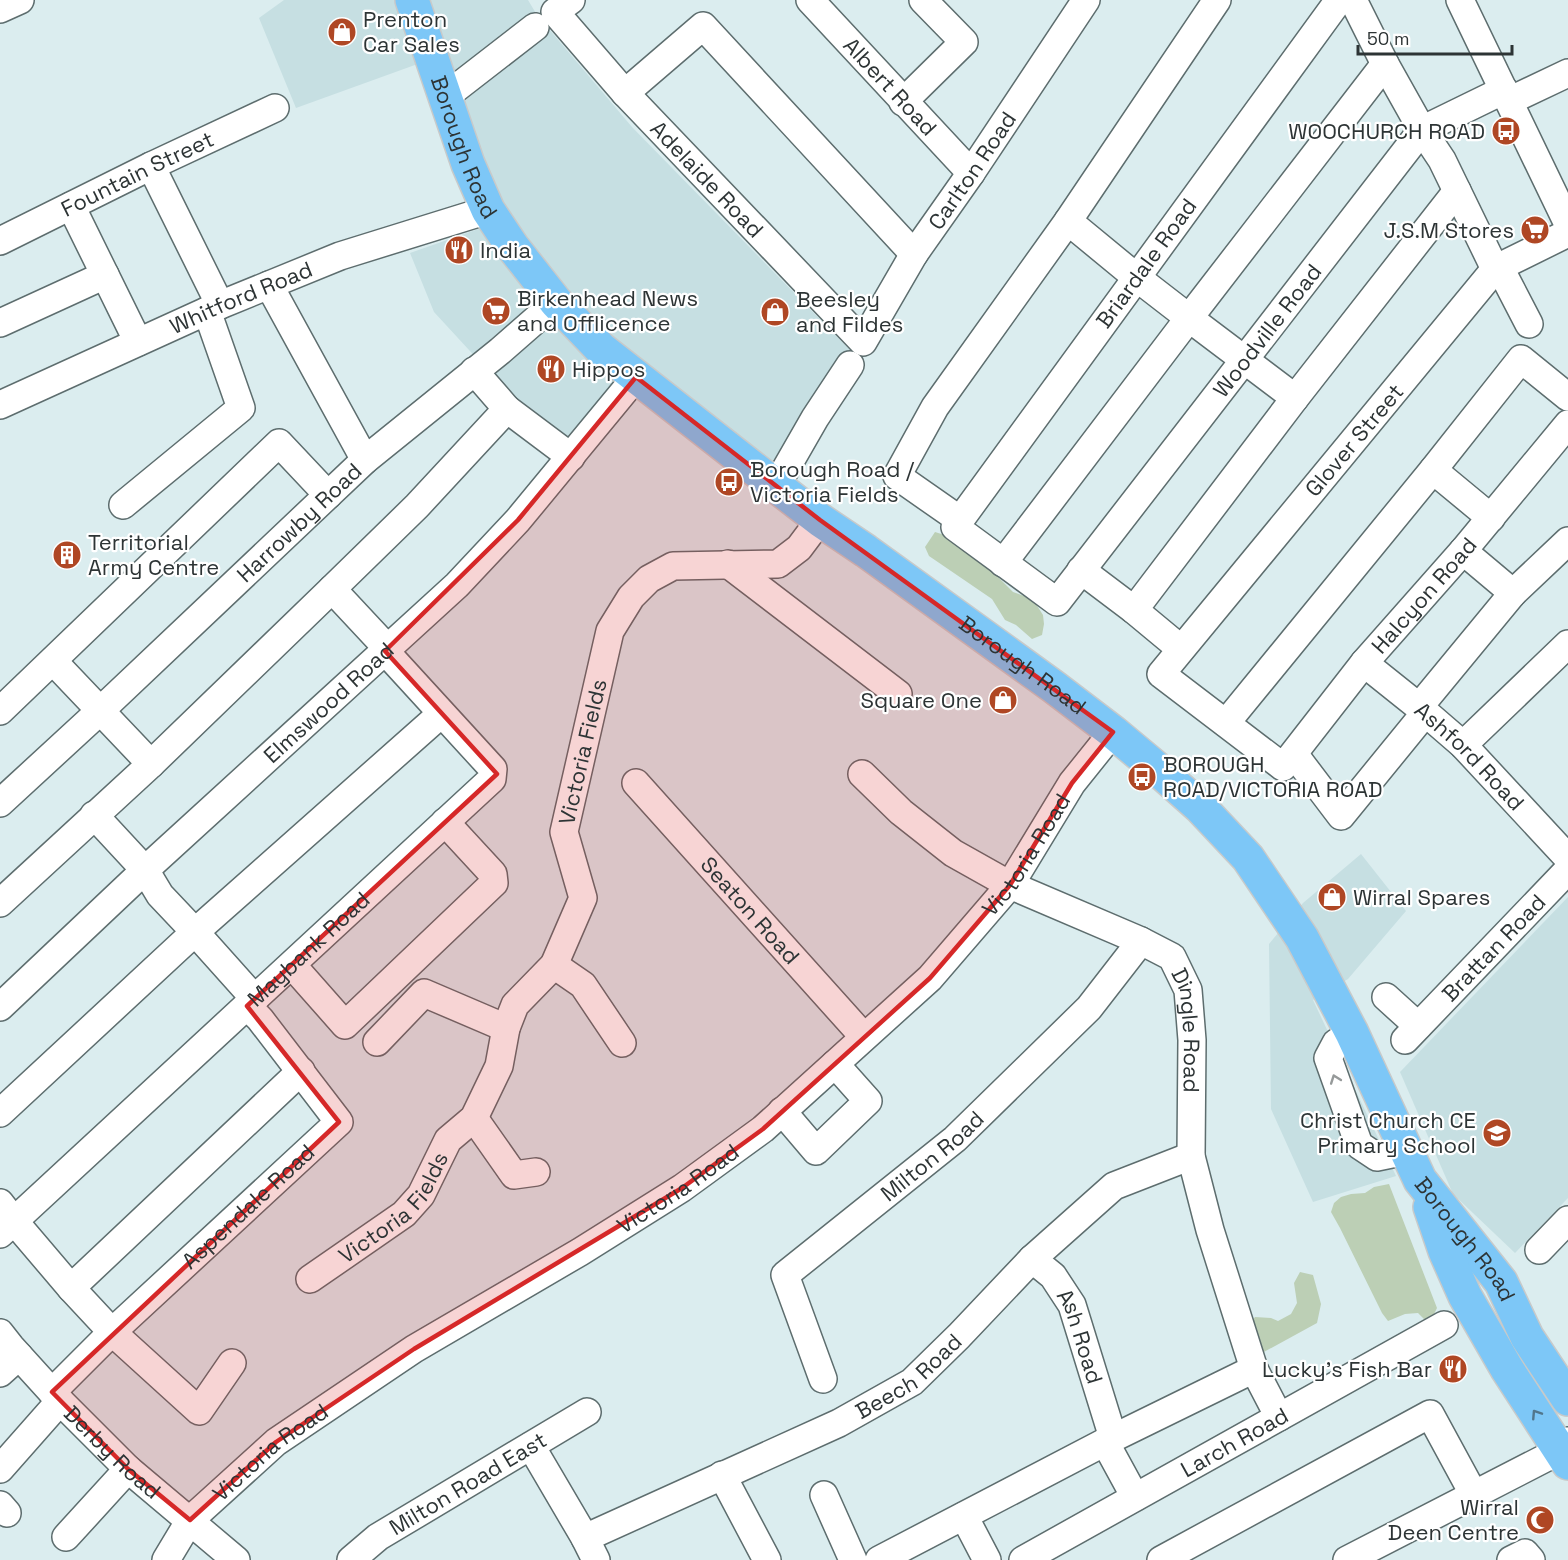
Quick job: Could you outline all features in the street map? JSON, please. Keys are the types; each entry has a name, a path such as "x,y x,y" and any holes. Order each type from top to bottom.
{"highway":[{"name":"Borough Road","path":"412,0 468,164 488,210 512,246 556,302 601,349 820,520 876,558 1113,732 1200,807 1248,858 1302,938 1352,1033 1420,1180 1501,1282 1527,1337 1568,1400"},
{"path":"1420,1180 1445,1251 1465,1296 1507,1369 1565,1452"},
{"path":"1501,1282 1568,1358"}],"street":[{"path":"0,9 20,0"},
{"name":"Albert Road","path":"810,0 971,173"},
{"path":"903,102 964,42 923,0"},
{"name":"Carlton Road","path":"776,486 915,254 1086,0"},
{"path":"1217,0 1068,221 935,407 897,477 957,523 1003,563 1385,64"},
{"path":"1460,0 1568,224"},
{"path":"1340,1 1385,64 1422,130 1442,160 1497,269 1529,324"},
{"name":"Briardale Road","path":"957,523 1340,1"},
{"path":"446,96 554,13"},
{"name":"Adelaide Road","path":"554,13 856,353"},
{"path":"626,93 703,26 915,254"},
{"name":"Woodville Road","path":"1003,563 1057,602 1422,130 1506,95 1568,73"},
{"name":"Fountain Street","path":"0,241 275,108"},
{"path":"123,505 241,408 214,308 151,166"},
{"path":"1134,610 1295,398 1457,191"},
{"path":"71,206 138,342"},
{"name":"Whitford Road","path":"0,405 214,308 339,256 488,210"},
{"path":"1068,221 1136,277 1295,398"},
{"name":"Glover Street","path":"1226,723 1161,674 1497,269 1568,232"},
{"path":"0,323 105,275"},
{"path":"269,285 365,460"},
{"name":"Harrowby Road","path":"0,803 365,460 556,302"},
{"path":"1568,396 1521,359 1226,723 1288,761 1341,816 1513,594 1568,540"},
{"path":"474,371 507,409 571,457"},
{"name":"Elmswood Road","path":"0,1007 145,870 458,585 518,520 636,377"},
{"path":"0,903 151,764 332,589 417,506 507,409"},
{"name":"Halcyon Road","path":"1288,761 1364,663 1491,518 1568,424"},
{"path":"0,711 279,442 328,495"},
{"path":"1433,470 1491,518"},
{"name":"Victoria Fields","path":"310,1279 404,1214 421,1195 448,1140 474,1118 499,1066 506,1028 515,1005 554,965 583,898 564,832 610,631 632,597 649,579 673,566 778,564 799,548 820,520"},
{"path":"1462,551 1513,594"},
{"path":"728,564 898,694"},
{"path":"1081,570 1181,649"},
{"name":"Maybank Road","path":"5,1220 251,1003 492,779 493,769 441,714 332,589"},
{"path":"1463,745 1568,644"},
{"path":"53,661 151,764"},
{"name":"Ashford Road","path":"1364,663 1463,745 1568,858"},
{"path":"0,1113 195,932 441,714"},
{"name":"Victoria Road","path":"166,1560 190,1520 276,1442 414,1349 580,1252 682,1188 763,1129 930,978 1010,885 1072,783 1113,732"},
{"name":"Dingle Road","path":"862,774 901,812 953,854 1010,885 1141,941 1172,957 1188,990 1192,1040 1191,1156 1210,1230 1254,1369 1279,1417"},
{"name":"Seaton Road","path":"636,783 864,1037"},
{"name":"Aspendale Road","path":"0,1469 56,1397 112,1332 339,1122 195,932 160,895 145,870 94,815"},
{"path":"292,965 345,1025 494,883 493,874 445,822"},
{"name":"Brattan Road","path":"1386,997 1411,1033 1568,870"},
{"name":"Milton Road","path":"824,1379 784,1275 955,1139 1089,1008 1141,941"},
{"path":"554,965 583,985 622,1043"},
{"path":"377,1042 424,993 506,1028"},
{"path":"782,1111 816,1151 868,1101 835,1064"},
{"path":"71,1288 301,1071"},
{"path":"474,1118 514,1175 536,1172"},
{"name":"Beech Road","path":"590,1549 723,1475 839,1424 912,1383 1032,1258 1114,1186 1191,1156"},
{"path":"5,1220 112,1332 199,1411 232,1363"},
{"path":"1539,1250 1568,1220"},
{"name":"Ash Road","path":"1032,1258 1053,1276 1072,1305 1108,1435 1135,1497"},
{"name":"Larch Road","path":"1036,1557 1135,1497 1444,1325"},
{"name":"Derby Road","path":"0,1333 10,1365 56,1397 128,1470 236,1560"},
{"path":"879,1560 964,1516 1108,1435 1254,1369"},
{"name":"Milton Road East","path":"351,1560 378,1537 587,1412"},
{"path":"1161,1560 1195,1552 1430,1414 1474,1495"},
{"path":"531,1446 590,1549"},
{"path":"1347,1560 1474,1495 1565,1452"},
{"path":"66,1537 128,1470"},
{"path":"723,1475 766,1560"},
{"path":"824,1495 853,1560"},
{"path":"964,1516 987,1560"},
{"path":"1511,1560 1526,1553 1531,1560"}],"highlighted area":[{"path":"636,377 820,520 1113,732 1072,783 1010,885 930,978 763,1129 682,1188 414,1349 276,1442 190,1520 128,1469 52,1392 339,1122 247,1006 497,774 385,651 518,520"}],"shaded area":[{"path":"284,0 528,0 537,15 632,127 850,350 774,475 639,371 569,445 515,400 434,312 410,253 504,220 437,57 296,108 259,18"},
{"path":"1361,854 1406,911 1348,979 1313,1000 1396,1176 1313,1202 1271,1109 1269,944 1303,903"},
{"name":"Christ Church CE Primary School","path":"1568,897 1568,1198 1515,1253 1453,1194 1400,1072"}],"green space":[{"path":"935,532 951,537 967,546 1013,592 1036,604 1043,615 1042,635 1032,639 1016,625 1005,620 992,599 929,556 925,547"},
{"path":"1389,1184 1437,1308 1427,1322 1418,1313 1405,1314 1388,1321 1331,1212 1334,1203 1341,1197 1365,1193 1374,1187"},
{"path":"1300,1272 1313,1275 1321,1304 1317,1323 1262,1353 1258,1337 1249,1325 1255,1317 1278,1321 1291,1314 1297,1303 1294,1283"}],"place":[{"name":"Prenton Car Sales","path":"342,32"},
{"name":"WOOCHURCH ROAD","path":"1506,131"},
{"name":"J.S.M Stores","path":"1535,230"},
{"name":"India","path":"459,250"},
{"name":"Birkenhead News and Offlicence","path":"496,311"},
{"name":"Beesley and Fildes","path":"775,312"},
{"name":"Hippos","path":"551,369"},
{"name":"Borough Road / Victoria Fields","path":"729,482"},
{"name":"Territorial Army Centre","path":"67,555"},
{"name":"Square One","path":"1003,700"},
{"name":"BOROUGH ROAD/VICTORIA ROAD","path":"1142,777"},
{"name":"Wirral Spares","path":"1332,897"},
{"name":"Christ Church CE Primary School","path":"1497,1133"},
{"name":"Lucky's Fish Bar","path":"1453,1369"},
{"name":"Wirral Deen Centre","path":"1540,1520"}]}
